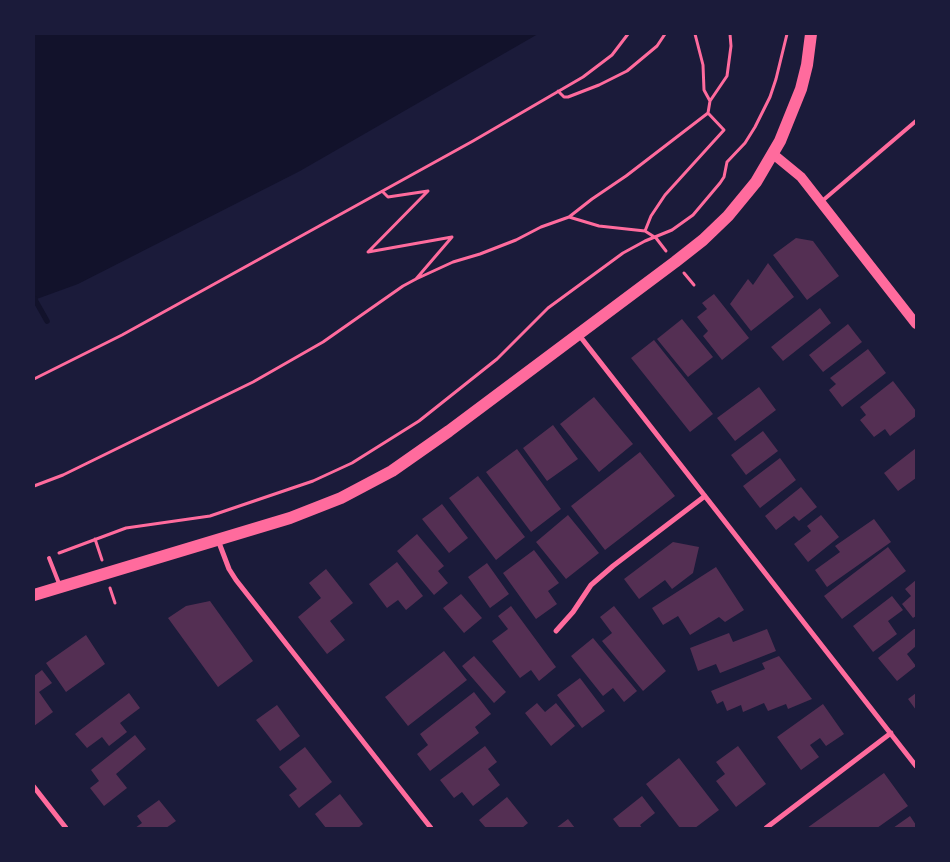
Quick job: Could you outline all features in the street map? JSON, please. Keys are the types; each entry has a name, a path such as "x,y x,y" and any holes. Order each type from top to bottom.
{"main road":[{"path":"34,595 290,518 340,498 370,483 419,452 675,262 715,229 756,182 773,154 798,98 805,72 811,34"},
{"path":"773,154 801,177 916,324"}],"street":[{"path":"578,334 916,766"},
{"path":"556,631 573,612 591,585 612,566 704,496"},
{"path":"218,540 236,580 431,828"},
{"path":"766,828 890,733"},
{"path":"34,788 66,828"}],"lane":[{"path":"821,202 916,121"},
{"path":"49,558 60,587"}],"path":[{"path":"34,379 122,335 383,192 584,77 612,55 628,34"},
{"path":"558,91 564,97 568,97 599,85 627,71 657,46 665,34"},
{"path":"695,34 702,64 704,90 710,102"},
{"path":"34,486 63,475 253,382 323,342 416,279 453,262 516,240 540,227 569,216 626,176 708,113 710,102 727,76 731,46 730,34"},
{"path":"49,558 73,547 126,528 188,520 228,510 308,483 352,464 419,421 497,360 545,311 623,254 688,220 722,180 727,162 748,139 770,97 787,34"},
{"path":"645,231 651,216 665,196 724,130 708,113"},
{"path":"383,192 388,197 428,191 368,252 452,237 416,279"},
{"path":"569,216 599,226 645,231 656,238"}],"shaded area":[{"path":"34,34 538,34 300,171 78,284 34,300"}],"building":[{"path":"796,238 813,241 839,276 807,300 773,255"},
{"path":"768,263 794,297 751,331 730,304 748,279 753,285"},
{"path":"714,294 749,338 722,360 703,336 708,331 697,317 707,309 702,303"},
{"path":"820,308 831,323 783,361 771,347"},
{"path":"682,319 713,357 688,377 657,339"},
{"path":"848,324 862,342 823,372 809,355"},
{"path":"654,340 713,414 690,432 631,358"},
{"path":"868,349 886,373 842,407 829,390 836,384 830,378"},
{"path":"893,381 916,411 916,416 890,436 885,429 874,437 860,420 866,415 860,407"},
{"path":"759,387 776,410 735,441 717,418"},
{"path":"594,397 633,444 599,472 560,424"},
{"path":"553,425 578,459 547,481 523,448"},
{"path":"763,431 778,451 746,475 731,455"},
{"path":"916,448 916,478 898,491 884,473"},
{"path":"517,449 561,509 531,532 486,472"},
{"path":"640,452 675,496 605,550 571,506"},
{"path":"780,458 796,480 760,508 743,486"},
{"path":"478,476 525,537 496,560 449,498"},
{"path":"801,487 817,507 799,521 794,516 776,530 765,516"},
{"path":"442,504 468,538 449,553 422,519"},
{"path":"568,515 599,553 566,579 536,542"},
{"path":"821,515 839,537 808,562 794,544 811,531 807,526"},
{"path":"874,519 891,542 827,587 815,570 840,552 835,546"},
{"path":"417,534 444,566 438,571 448,583 434,595 397,551"},
{"path":"673,542 699,547 693,573 672,589 665,580 639,599 624,579"},
{"path":"888,547 906,571 842,619 824,596"},
{"path":"534,550 559,583 548,591 557,604 536,619 503,573"},
{"path":"397,562 423,596 406,610 398,600 387,608 369,584"},
{"path":"487,563 509,594 490,608 468,577"},
{"path":"716,567 744,610 725,622 719,617 690,635 678,616 663,625 652,608"},
{"path":"326,569 353,603 330,621 345,640 327,654 298,617 321,598 309,583"},
{"path":"916,580 916,616 913,618 902,604 911,596 905,589"},
{"path":"461,594 482,618 464,633 443,608"},
{"path":"892,596 903,610 888,621 897,634 873,652 853,626"},
{"path":"210,601 253,661 218,687 168,618 186,606"},
{"path":"511,606 556,667 539,681 531,670 520,678 492,641 508,629 498,616"},
{"path":"614,606 666,671 643,691 602,641 612,633 600,617"},
{"path":"767,629 776,651 720,673 716,664 698,671 690,648 729,633 733,642"},
{"path":"916,629 916,646 907,654 916,666 897,681 878,658"},
{"path":"86,635 105,664 66,692 46,663"},
{"path":"593,638 637,691 624,702 613,688 603,696 571,656"},
{"path":"444,651 467,680 408,726 385,697"},
{"path":"474,656 506,692 494,703 462,666"},
{"path":"779,656 812,699 788,709 786,704 768,711 764,703 743,712 741,705 727,711 723,701 717,704 711,691 765,669 762,663"},
{"path":"42,670 52,683 39,692 53,712 34,726 34,676"},
{"path":"580,678 605,711 582,728 557,695"},
{"path":"474,692 491,714 475,727 479,733 430,771 417,754 428,745 420,734"},
{"path":"129,693 140,708 120,723 127,732 109,746 102,737 87,748 75,734"},
{"path":"916,693 916,710 908,699"},
{"path":"537,703 545,712 556,703 575,726 551,746 525,713"},
{"path":"823,704 844,734 826,746 820,738 810,745 819,757 801,770 777,737"},
{"path":"277,705 300,736 280,751 256,720"},
{"path":"135,735 146,749 116,774 127,788 104,806 90,788 99,781 91,770"},
{"path":"485,746 497,762 488,769 500,785 473,806 462,792 454,798 440,780"},
{"path":"738,746 766,784 736,807 716,781 725,774 716,762"},
{"path":"305,747 332,782 299,808 289,795 297,789 279,767"},
{"path":"679,758 719,810 695,828 680,828 646,784"},
{"path":"884,773 908,806 877,828 807,828"},
{"path":"340,794 363,824 358,828 326,828 315,814"},
{"path":"642,796 655,813 640,825 642,828 620,828 613,819"},
{"path":"507,797 528,823 522,828 486,828 479,820"},
{"path":"159,800 176,821 166,828 135,828 142,823 137,816"},
{"path":"910,816 916,828 893,828"},
{"path":"568,819 575,828 556,828"}],"waterway":[{"path":"34,298 47,321"}]}
